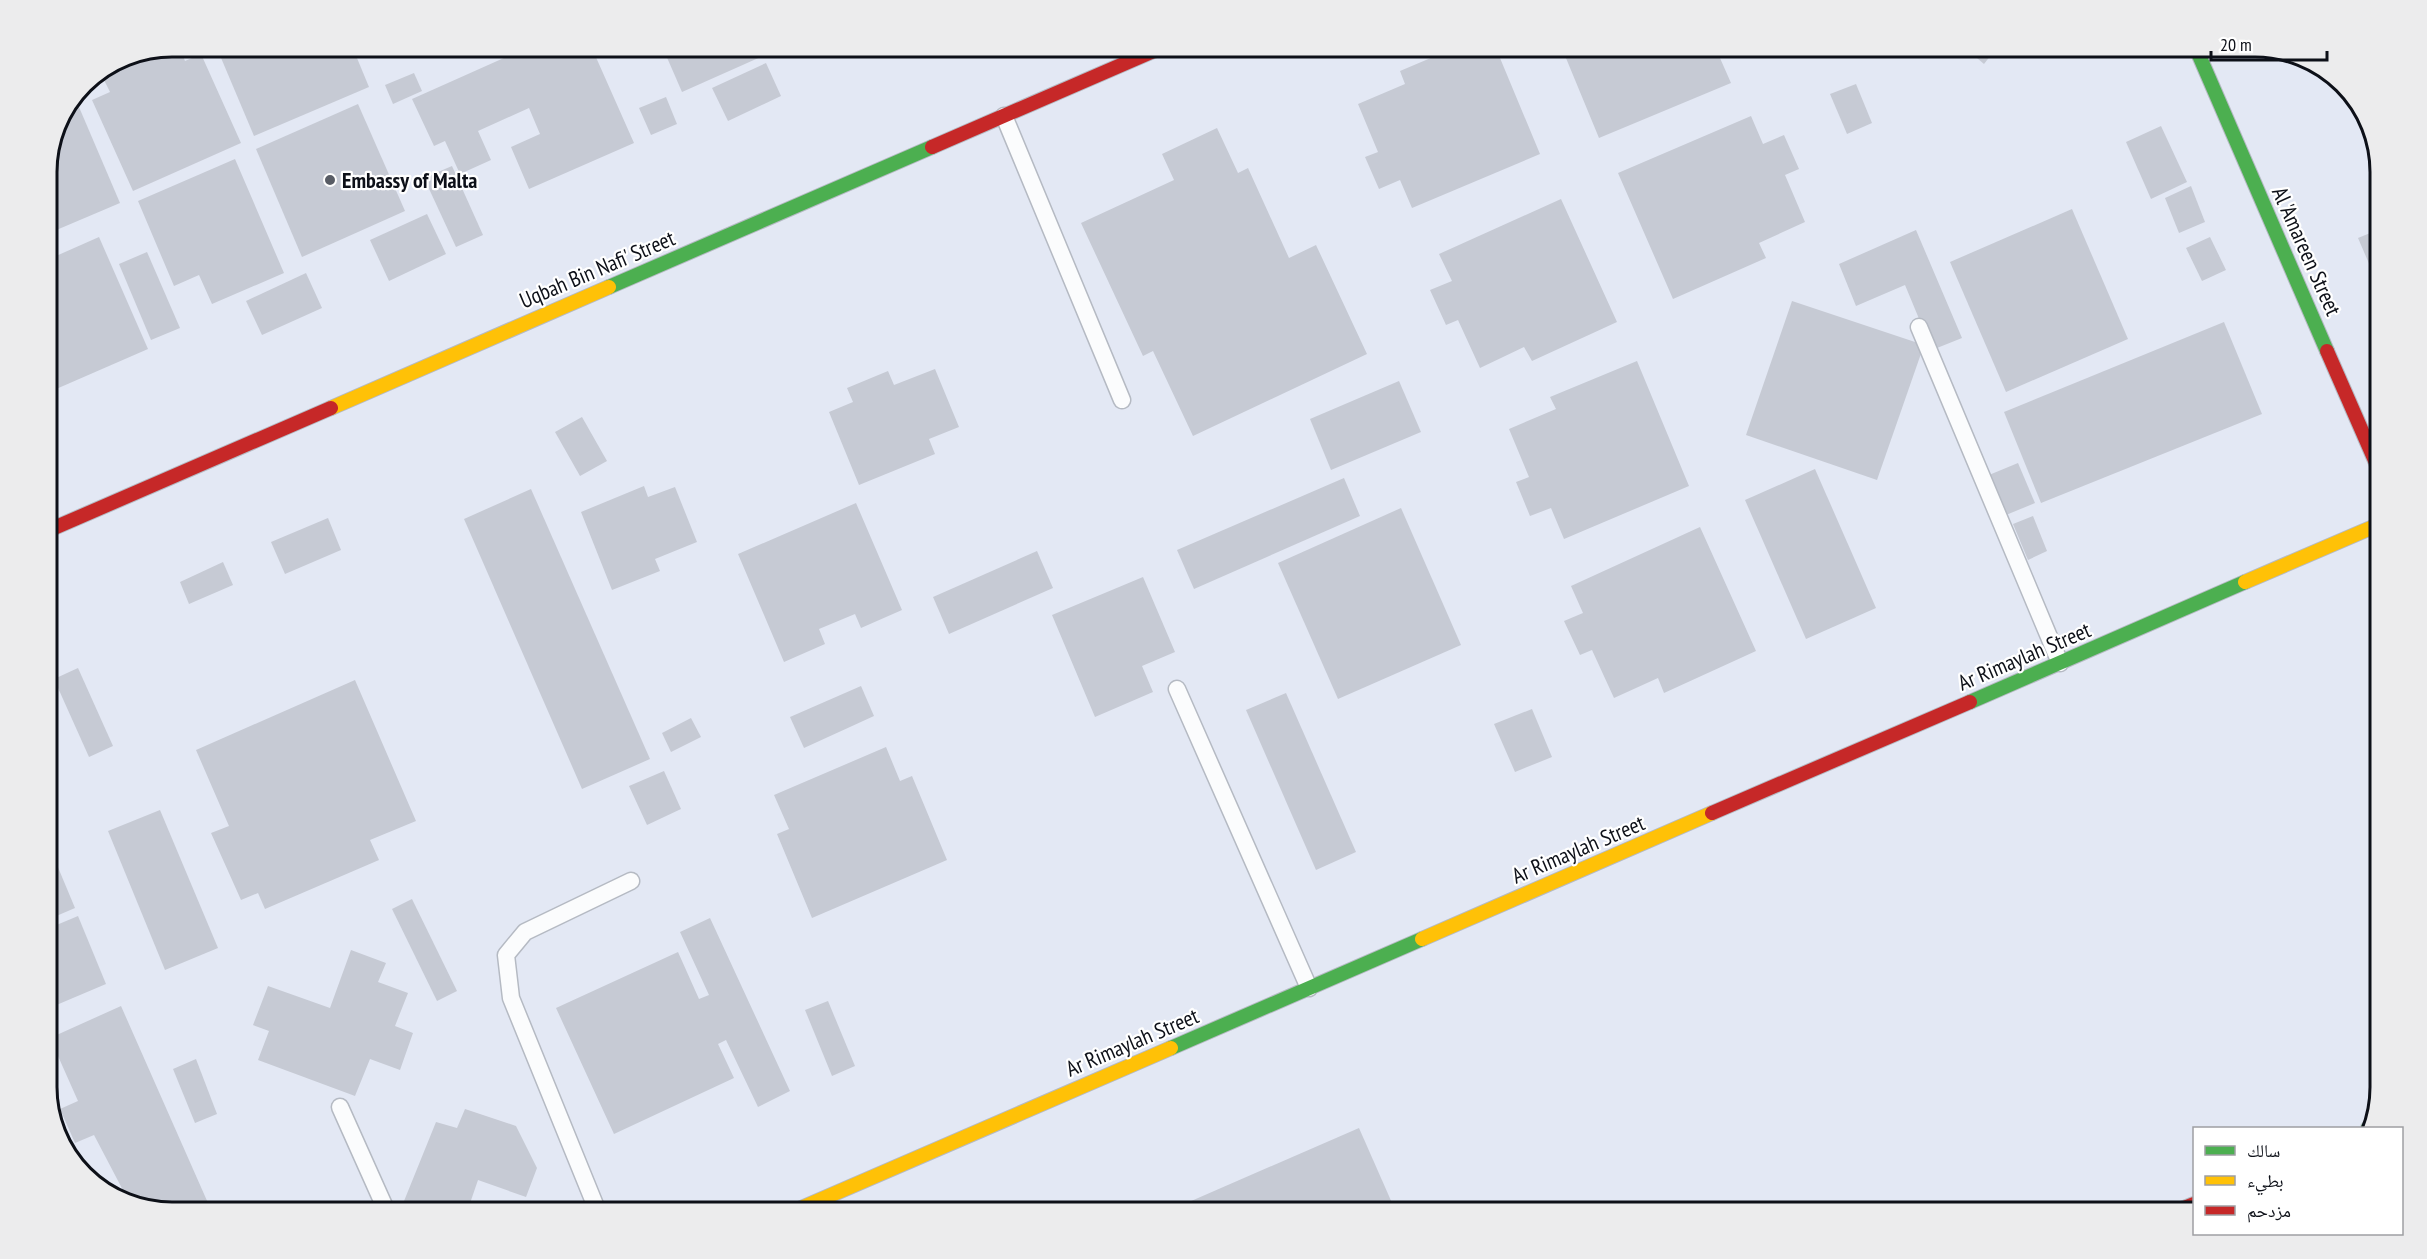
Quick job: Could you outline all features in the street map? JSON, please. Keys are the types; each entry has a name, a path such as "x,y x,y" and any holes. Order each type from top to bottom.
{"street":[{"name":"Uqbah Bin Nafi' Street","path":"57,527 1139,57"},
{"name":"Al 'Amareen Street","path":"2200,57 2370,449"},
{"name":"Ar Rimaylah Street","path":"815,1202 2370,528"}],"lane":[{"path":"1004,116 1122,400"},
{"path":"1919,327 2060,663"},
{"path":"1177,689 1309,988"},
{"path":"594,1202 511,998 506,955 525,932 631,881"},
{"path":"340,1107 383,1202"}],"building":[{"path":"183,57 185,61 194,57 202,57 241,143 133,191 92,100 110,92 104,79 135,63 157,58"},
{"path":"221,57 357,57 369,87 254,136"},
{"path":"506,57 596,57 634,143 529,189 511,147 540,134 529,108 478,131 491,160 460,174 445,141 434,146 412,99"},
{"path":"667,57 760,57 682,92"},
{"path":"1433,57 1500,57 1540,154 1412,208 1400,180 1379,189 1365,157 1378,152 1358,104 1405,84 1400,71"},
{"path":"1566,57 1720,57 1731,83 1599,138"},
{"path":"1976,57 1989,57 1984,64"},
{"path":"766,63 781,96 728,121 712,88"},
{"path":"414,73 422,91 393,104 385,85"},
{"path":"1856,84 1872,123 1847,134 1830,94"},
{"path":"666,97 677,124 651,135 639,108"},
{"name":"Embassy of Malta","path":"358,104 405,211 302,257 256,149"},
{"path":"79,107 120,203 57,230 58,157 66,128"},
{"path":"1751,116 1763,144 1784,135 1799,169 1785,175 1805,222 1759,243 1766,258 1673,299 1618,173"},
{"path":"2161,126 2187,182 2151,199 2126,142"},
{"path":"1217,128 1238,173 1248,168 1289,258 1316,245 1367,354 1193,436 1153,351 1143,356 1081,223 1174,180 1162,154"},
{"path":"235,159 284,273 212,304 199,275 174,286 138,201"},
{"path":"452,166 483,235 456,247 424,178"},
{"path":"2191,186 2205,222 2179,233 2165,198"},
{"path":"1561,199 1617,322 1532,361 1524,347 1480,368 1458,320 1446,325 1430,290 1452,281 1439,254"},
{"path":"2072,209 2128,339 2006,392 1950,262"},
{"path":"427,214 446,254 389,281 370,240"},
{"path":"1916,230 1962,338 1932,350 1905,285 1856,306 1839,264"},
{"path":"2370,233 2370,266 2358,238"},
{"path":"99,237 148,349 57,389 57,256"},
{"path":"2210,237 2226,270 2202,281 2186,248"},
{"path":"147,252 180,328 151,340 119,264"},
{"path":"306,273 322,308 262,335 246,301"},
{"path":"1792,301 1924,345 1877,480 1746,435"},
{"path":"2224,322 2262,414 2041,503 2004,412"},
{"path":"1637,361 1689,486 1564,539 1551,508 1530,516 1516,482 1529,477 1509,429 1556,409 1550,397"},
{"path":"935,369 959,427 929,439 935,454 859,485 829,412 853,402 847,388 888,371 894,385"},
{"path":"1399,381 1421,432 1331,470 1310,419"},
{"path":"582,417 607,461 580,476 555,432"},
{"path":"2018,463 2035,503 2006,515 1989,475"},
{"path":"1815,469 1876,608 1806,639 1745,500"},
{"path":"1344,478 1360,516 1194,589 1177,550"},
{"path":"644,486 648,497 675,487 697,542 655,559 660,571 612,590 581,512"},
{"path":"531,489 650,759 582,789 464,519"},
{"path":"856,503 902,610 861,628 855,614 819,629 825,644 784,662 738,554"},
{"path":"1401,508 1461,645 1338,699 1278,563"},
{"path":"2033,516 2047,551 2028,560 2013,524"},
{"path":"328,518 341,550 285,574 271,542"},
{"path":"1700,527 1756,651 1664,693 1658,678 1614,698 1592,650 1580,655 1564,621 1583,613 1571,586"},
{"path":"1037,551 1053,588 949,634 933,597"},
{"path":"223,562 233,585 189,604 180,582"},
{"path":"1143,577 1175,652 1142,666 1153,692 1095,717 1052,615"},
{"path":"78,668 113,746 89,757 57,686 57,678"},
{"path":"355,680 416,821 370,840 379,860 265,909 258,893 241,900 211,833 229,826 196,750"},
{"path":"861,686 874,716 804,748 790,717"},
{"path":"1286,693 1356,852 1316,870 1246,710"},
{"path":"1532,709 1552,757 1515,772 1494,724"},
{"path":"691,718 701,737 671,752 662,733"},
{"path":"886,747 900,781 912,776 947,860 812,918 777,834 789,829 774,795"},
{"path":"664,771 681,809 647,825 629,786"},
{"path":"160,810 218,948 165,970 108,831"},
{"path":"57,865 75,908 57,916"},
{"path":"412,899 457,991 437,1001 392,909"},
{"path":"78,916 106,984 57,1005 57,925"},
{"path":"710,918 790,1091 758,1107 726,1040 718,1044 734,1078 614,1134 556,1008 678,952 699,999 709,995 680,932"},
{"path":"351,950 386,963 378,982 408,993 395,1026 413,1033 400,1070 370,1059 355,1096 258,1060 269,1031 253,1025 268,986 330,1008"},
{"path":"828,1001 855,1066 832,1076 805,1010"},
{"path":"121,1006 208,1202 149,1200 123,1191 94,1135 75,1143 60,1109 78,1101 57,1054 57,1035"},
{"path":"196,1059 217,1114 195,1123 173,1069"},
{"path":"465,1109 516,1126 537,1168 526,1197 478,1180 470,1202 404,1202 436,1122 457,1128"},
{"path":"1359,1128 1392,1202 1189,1202"}],"traffic: fast":[{"path":"2200,57 2327,351"},
{"path":"609,287 932,147"},
{"path":"1970,702 2245,582"},
{"path":"1171,1048 1422,939"}],"traffic: slow":[{"path":"331,408 609,287"},
{"path":"2245,582 2370,528"},
{"path":"1422,939 1712,813"},
{"path":"815,1202 1171,1048"}],"traffic: jam":[{"path":"932,147 1140,57"},
{"path":"2327,351 2370,449"},
{"path":"57,527 331,408"},
{"path":"1712,813 1970,702"}],"place":[{"name":"Embassy of Malta","path":"330,180"}]}
